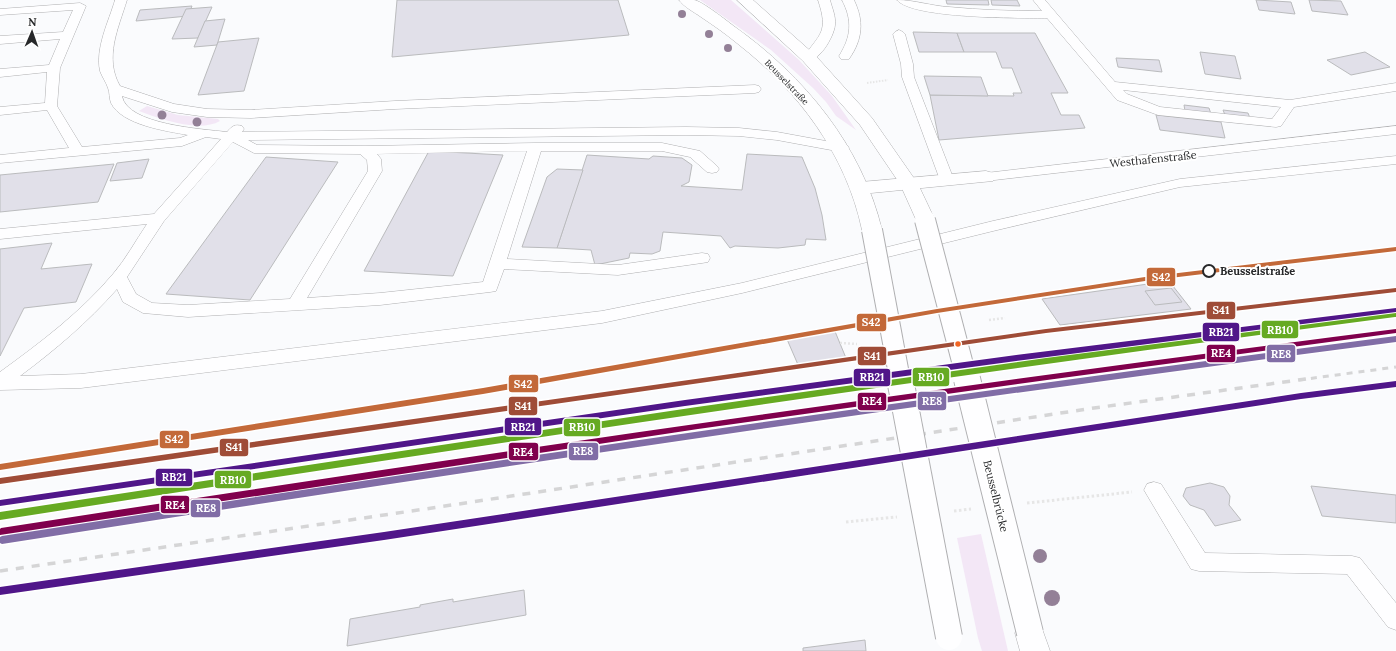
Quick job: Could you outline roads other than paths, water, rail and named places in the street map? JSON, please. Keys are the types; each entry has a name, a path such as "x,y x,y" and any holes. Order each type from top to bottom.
{"main road":[{"name":"Beusselstraße","path":"686,0 734,33 776,68 818,115 842,148 861,188 872,230 951,644"},
{"path":"744,0 809,58 866,122 909,184 861,188"},
{"name":"Westhafenstraße","path":"909,184 986,177"},
{"name":"Beusselbrücke","path":"909,184 925,220 958,344 1033,642"}],"lane":[{"path":"121,0 107,50 106,62 106,75 115,89 117,104 127,113 149,122 205,134 231,136 686,130 738,132 777,136 842,148"},
{"path":"809,58 825,40 830,25 828,11 824,0"},
{"path":"845,56 852,46 856,34 856,20 848,0"},
{"path":"903,0 910,5 938,10 1050,15"},
{"path":"1039,0 1050,15 1122,97 1158,111 1276,124 1288,108"},
{"path":"0,12 80,6 54,68 51,106 77,151"},
{"path":"899,34 907,64 908,77 947,180"},
{"path":"0,40 69,35"},
{"path":"0,73 54,68"},
{"path":"1113,87 1288,108 1396,88"},
{"path":"115,89 172,108 207,113 252,114 402,105 755,89"},
{"path":"0,111 51,106"},
{"path":"0,382 40,352 96,302 119,277 159,218 252,114"},
{"name":"Westhafenstraße","path":"986,177 1396,130"},
{"path":"0,159 182,142 205,134"},
{"path":"231,136 254,149 364,150 536,147 662,147 695,154 712,169"},
{"path":"119,277 128,298 149,309 188,311 380,299 490,287 536,147"},
{"path":"295,305 375,171 374,159 364,150"},
{"path":"0,382 81,381 602,317 742,288 993,226 1180,183 1396,160"},
{"path":"0,234 159,218"},
{"path":"497,264 618,270 702,258"},
{"path":"1154,490 1199,562 1352,565 1396,620"}],"railway":[{"path":"1299,380 1396,367"},
{"path":"0,571 432,508 1094,408 1306,379"}],"place":[{"name":"Beusselstraße","path":"1209,271"}]}
